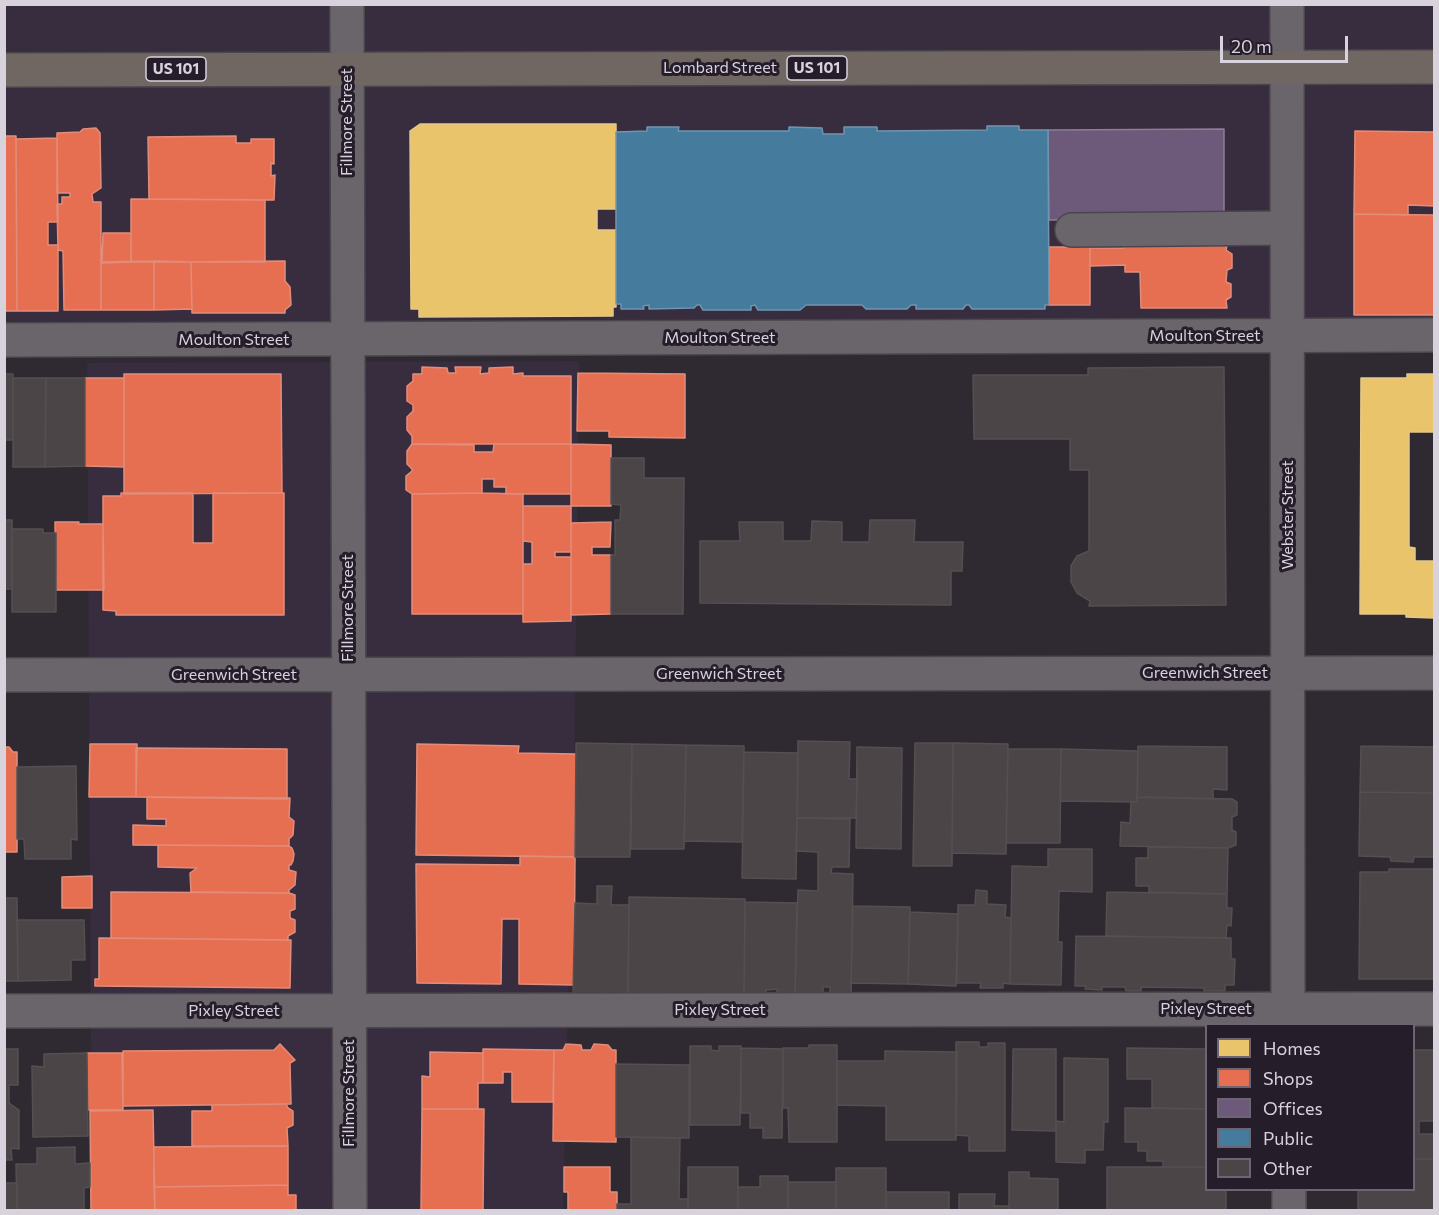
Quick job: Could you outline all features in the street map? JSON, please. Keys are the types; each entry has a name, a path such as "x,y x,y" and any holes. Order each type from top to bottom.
{"highway":[{"name":"Lombard Street","path":"4,70 1434,67"}],"street":[{"name":"Fillmore Street","path":"347,4 350,1210"},
{"name":"Webster Street","path":"1287,4 1288,1017"},
{"path":"1072,230 1287,228"},
{"name":"Moulton Street","path":"4,340 1434,335"},
{"name":"Greenwich Street","path":"4,675 1434,673"},
{"name":"Pixley Street","path":"4,1011 1288,1017 1434,1009"},
{"path":"1289,1191 1289,1210"}],"shaded area":[{"path":"4,5 1434,5 1434,319 5,322"},
{"path":"579,361 575,717 563,1210 92,1210 87,363"}],"building: Homes":[{"path":"420,124 616,124 616,209 597,209 597,230 616,230 616,307 613,307 613,316 419,317 419,309 411,309 410,131"},
{"path":"1407,374 1434,374 1434,432 1409,432 1409,547 1415,548 1415,561 1434,561 1434,618 1406,617 1406,614 1360,614 1361,378 1407,378"}],"building: Shops":[{"path":"96,128 100,133 101,188 92,194 93,202 101,202 101,310 64,310 63,251 58,250 57,204 62,204 62,197 70,197 70,193 57,193 57,133 80,132 83,129"},
{"path":"1355,131 1434,132 1434,206 1408,205 1408,215 1354,214"},
{"path":"4,136 16,136 17,311 4,311"},
{"path":"236,136 236,143 251,143 251,139 274,139 274,164 271,163 271,176 275,175 274,200 149,199 148,137"},
{"path":"57,138 58,222 48,222 48,245 58,245 58,311 17,311 16,139"},
{"path":"131,199 265,200 265,262 131,262"},
{"path":"1354,214 1434,215 1434,315 1354,315"},
{"path":"103,233 131,233 131,262 102,263"},
{"path":"1124,245 1227,245 1226,250 1232,254 1232,268 1227,270 1226,282 1231,284 1231,297 1226,300 1227,308 1141,308 1140,272 1125,272 1125,265 1090,266 1090,248 1124,248"},
{"path":"1049,247 1090,247 1090,305 1049,305"},
{"path":"154,261 191,262 192,309 154,310"},
{"path":"154,261 154,310 101,310 101,262"},
{"path":"285,261 285,281 290,287 291,305 285,313 192,313 191,262"},
{"path":"422,367 447,368 448,373 456,373 455,367 481,367 480,374 489,373 489,368 513,367 513,374 523,373 523,376 571,376 571,444 412,444 412,436 407,430 407,417 413,411 413,405 407,401 407,386 413,381 413,374 422,374"},
{"path":"578,373 685,374 685,438 609,437 609,431 577,431"},
{"path":"124,374 281,374 282,493 124,494"},
{"path":"85,378 124,378 124,467 85,466"},
{"path":"412,444 474,445 474,452 493,452 494,444 571,444 571,494 506,494 506,487 494,487 494,479 482,479 482,493 412,494 406,490 406,476 412,471 407,464 407,451"},
{"path":"571,444 611,445 611,506 571,506"},
{"path":"121,493 193,493 193,543 213,543 213,493 284,493 284,615 116,615 116,611 103,610 103,496 121,496"},
{"path":"412,494 523,494 523,614 412,614"},
{"path":"523,506 571,506 571,552 555,552 555,557 571,557 571,621 523,622 523,564 532,564 532,542 523,541"},
{"path":"55,522 103,524 104,590 56,590"},
{"path":"611,522 610,547 592,547 592,555 611,555 611,614 571,615 571,523"},
{"path":"90,744 137,744 136,797 89,797"},
{"path":"417,744 519,746 518,753 576,754 575,857 416,855"},
{"path":"4,747 17,752 17,852 4,852"},
{"path":"136,748 287,749 287,799 136,797"},
{"path":"147,797 290,798 289,817 294,821 293,835 289,839 289,846 133,845 133,825 166,826 166,819 147,819"},
{"path":"158,845 289,846 294,854 289,870 296,872 295,885 289,893 191,892 190,873 197,868 158,867"},
{"path":"520,856 575,857 574,985 519,984 519,919 502,919 501,984 417,983 416,864 520,865"},
{"path":"92,876 92,908 62,908 62,877"},
{"path":"111,892 289,893 295,895 295,909 290,911 290,918 295,920 295,932 288,936 288,940 111,938"},
{"path":"99,938 291,940 290,988 95,986 95,979 99,979"},
{"path":"280,1044 295,1060 290,1063 291,1104 123,1106 123,1051 274,1050"},
{"path":"566,1044 581,1045 582,1050 591,1050 594,1044 608,1045 612,1050 616,1050 616,1142 553,1141 554,1050 563,1050"},
{"path":"483,1049 554,1050 553,1102 512,1102 512,1072 503,1072 503,1083 483,1083"},
{"path":"430,1052 483,1053 483,1083 478,1083 478,1109 422,1109 422,1076 430,1077"},
{"path":"87,1053 122,1053 123,1110 88,1110"},
{"path":"287,1104 287,1107 293,1111 293,1125 287,1128 288,1146 192,1146 192,1111 212,1111 212,1105"},
{"path":"422,1109 484,1109 483,1210 421,1210"},
{"path":"153,1110 155,1210 91,1210 90,1111"},
{"path":"288,1146 288,1185 154,1187 154,1147"},
{"path":"564,1167 610,1167 610,1192 617,1192 617,1210 568,1210 568,1192 564,1192"},
{"path":"288,1185 288,1195 296,1195 296,1210 155,1210 154,1187"}],"building: Offices":[{"path":"1224,129 1224,219 1049,220 1048,130"}],"building: Public":[{"path":"987,126 1019,126 1019,130 1048,130 1049,305 1045,305 1045,309 972,309 966,305 963,309 916,309 916,305 911,305 907,309 866,309 862,305 806,305 800,310 758,310 755,305 751,306 751,310 703,310 700,305 694,308 649,309 649,305 643,306 644,309 621,309 621,304 616,304 616,132 647,131 647,127 679,127 678,131 789,131 789,127 822,128 823,134 844,134 844,127 877,127 877,131 987,130"}],"building: Other":[{"path":"1224,367 1226,605 1089,606 1090,601 1077,593 1071,582 1071,566 1077,556 1089,551 1089,470 1070,470 1070,439 974,439 973,375 1088,375 1088,368"},
{"path":"4,374 13,374 13,440 4,440"},
{"path":"13,378 46,378 45,467 13,467"},
{"path":"46,378 85,378 85,466 45,467"},
{"path":"611,458 644,458 644,478 684,478 683,614 611,614 611,555 615,555 615,520 620,520 621,505 611,504"},
{"path":"4,520 12,520 12,589 4,589"},
{"path":"870,520 915,520 914,542 963,542 962,571 951,571 951,605 700,603 700,541 740,541 739,522 783,522 783,541 811,541 812,521 842,522 842,542 869,542"},
{"path":"12,529 43,529 43,533 56,533 56,612 12,612"},
{"path":"798,741 850,742 849,779 857,779 856,818 797,818"},
{"path":"576,743 632,744 630,857 575,857"},
{"path":"915,743 953,743 952,866 913,866"},
{"path":"953,743 1008,744 1006,854 952,853"},
{"path":"632,744 686,745 684,849 631,849"},
{"path":"686,745 744,746 742,842 684,841"},
{"path":"1138,746 1227,747 1227,790 1213,789 1213,799 1137,797"},
{"path":"1361,746 1434,747 1434,793 1360,792"},
{"path":"857,747 902,748 901,849 856,848"},
{"path":"1008,749 1061,749 1060,843 1006,843"},
{"path":"1061,749 1138,751 1137,802 1060,801"},
{"path":"744,752 798,753 796,879 742,878"},
{"path":"76,766 77,840 71,839 71,859 25,859 24,839 17,839 17,767"},
{"path":"1360,792 1434,793 1434,857 1414,857 1413,862 1391,861 1390,857 1359,856"},
{"path":"1137,797 1232,799 1237,802 1237,815 1232,817 1232,830 1236,832 1236,845 1228,848 1120,846 1121,822 1130,823 1131,802 1137,802"},
{"path":"797,818 850,819 849,867 832,867 831,873 853,874 851,995 830,995 830,987 823,987 823,995 795,994 798,890 818,891 818,852 796,851"},
{"path":"1148,847 1228,848 1227,894 1149,892 1149,886 1136,886 1136,858 1148,858"},
{"path":"1048,849 1092,849 1092,892 1059,891 1058,942 1062,942 1061,985 1010,984 1012,866 1048,867"},
{"path":"1389,869 1434,869 1434,979 1359,979 1360,872 1389,872"},
{"path":"597,886 612,886 611,905 629,905 628,994 573,994 575,903 597,904"},
{"path":"976,890 987,891 987,904 1006,905 1005,917 1011,918 1010,984 1003,983 1003,988 980,988 981,983 957,983 958,905 975,905"},
{"path":"1107,892 1227,894 1227,908 1232,908 1231,926 1227,925 1226,938 1106,936"},
{"path":"629,897 745,899 744,996 628,994"},
{"path":"4,898 17,898 18,981 4,981"},
{"path":"745,902 797,903 795,994 777,997 777,989 766,990 766,997 744,996"},
{"path":"853,906 910,907 908,984 851,983"},
{"path":"910,912 958,914 956,986 908,984"},
{"path":"17,920 84,920 85,960 71,960 71,980 18,981"},
{"path":"1076,936 1231,938 1231,959 1235,959 1234,985 1225,985 1225,991 1204,991 1204,988 1141,987 1141,991 1126,991 1125,987 1102,987 1102,990 1075,986"},
{"path":"956,1042 979,1042 979,1047 988,1047 988,1043 1005,1043 1005,1151 969,1151 969,1136 956,1135"},
{"path":"809,1045 837,1045 837,1142 789,1142 788,1108 783,1108 783,1048 809,1048"},
{"path":"690,1046 711,1046 711,1050 719,1051 719,1046 741,1046 740,1125 690,1125"},
{"path":"741,1048 783,1049 782,1138 763,1138 763,1128 750,1128 750,1113 741,1113"},
{"path":"1127,1048 1205,1049 1205,1109 1152,1108 1152,1079 1127,1079"},
{"path":"4,1049 18,1049 18,1085 9,1085 9,1103 19,1110 19,1149 11,1148 12,1160 4,1160"},
{"path":"1013,1049 1056,1049 1056,1131 1012,1130"},
{"path":"1415,1050 1434,1050 1434,1121 1419,1121 1419,1134 1434,1134 1434,1159 1415,1159"},
{"path":"885,1051 957,1052 956,1140 886,1140 886,1106 837,1105 837,1061 885,1061"},
{"path":"87,1053 88,1136 33,1137 32,1066 44,1067 44,1054"},
{"path":"1064,1058 1108,1059 1108,1122 1104,1122 1103,1150 1085,1150 1085,1163 1056,1162 1056,1121 1064,1122"},
{"path":"616,1064 689,1065 689,1138 616,1137"},
{"path":"1125,1108 1205,1109 1205,1167 1163,1167 1163,1161 1147,1161 1147,1151 1138,1151 1138,1142 1125,1142"},
{"path":"631,1137 680,1138 679,1199 688,1199 688,1210 617,1210 617,1204 631,1204"},
{"path":"75,1147 75,1164 90,1163 90,1187 84,1188 84,1210 17,1210 16,1164 37,1164 37,1148"},
{"path":"1415,1159 1434,1159 1434,1210 1358,1210 1358,1191 1415,1191"},
{"path":"688,1167 738,1167 738,1210 688,1210"},
{"path":"1107,1167 1205,1167 1205,1191 1226,1191 1226,1210 1107,1210"},
{"path":"836,1168 886,1168 886,1210 836,1210"},
{"path":"1009,1172 1029,1172 1029,1178 1058,1179 1058,1210 1009,1210"},
{"path":"760,1176 788,1176 788,1210 738,1210 738,1187 760,1187"},
{"path":"788,1182 836,1182 836,1210 788,1210"},
{"path":"4,1183 17,1183 17,1210 4,1210"},
{"path":"886,1192 949,1192 949,1210 886,1210"},
{"path":"959,1194 995,1194 994,1206 1009,1206 1009,1210 959,1210"}]}
